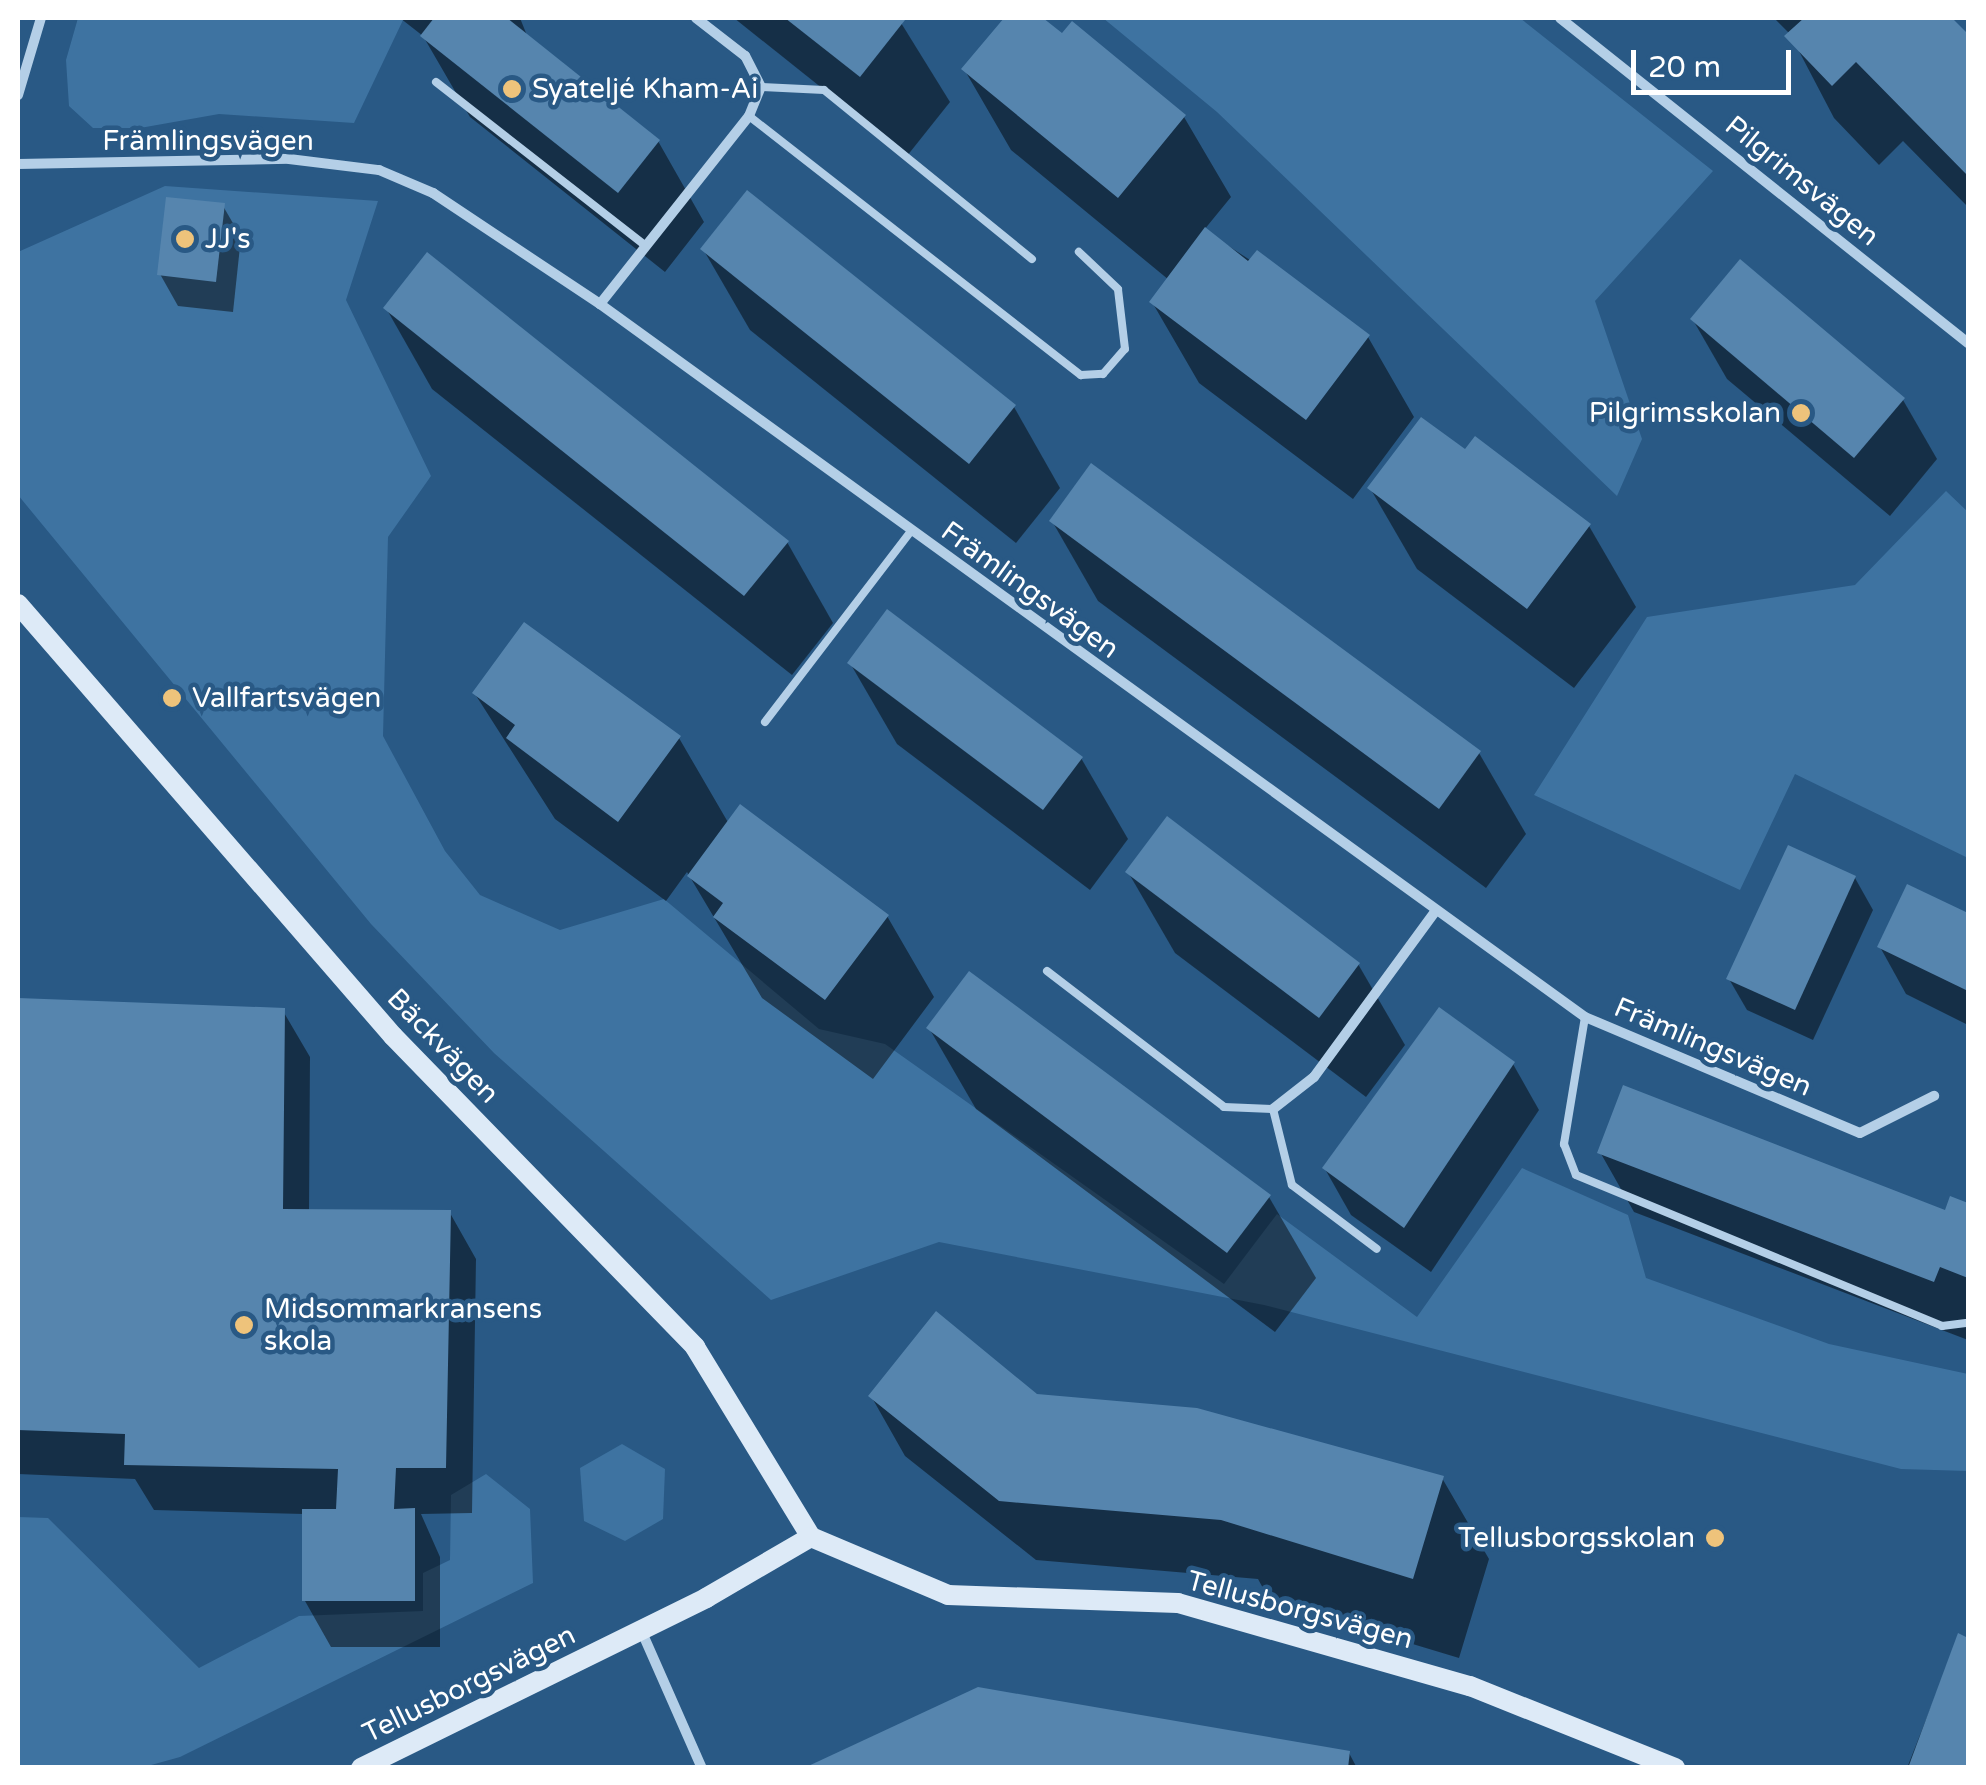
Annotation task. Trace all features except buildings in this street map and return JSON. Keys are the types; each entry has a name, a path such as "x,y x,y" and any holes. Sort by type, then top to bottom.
{"street":[{"path":"18,95 41,18"},
{"path":"600,304 748,116 761,86 745,56 696,18"},
{"name":"Pilgrimsvägen","path":"1560,18 1968,343"},
{"name":"Främlingsvägen","path":"18,164 290,159 379,170 433,193 600,304 1434,913 1586,1017 1860,1134 1934,1096"},
{"name":"Bäckvägen","path":"18,604 393,1036 695,1348 811,1537"},
{"path":"1273,1109 1314,1077 1434,913"},
{"name":"Tellusborgsvägen","path":"361,1768 642,1630 811,1537 948,1595 1178,1603 1470,1686 1675,1768"},
{"path":"642,1630 702,1768"}],"lane":[{"path":"436,82 646,246"},
{"path":"761,86 824,90 1032,259"},
{"path":"748,116 1080,375 1103,374 1125,349 1118,289 1079,252"},
{"path":"766,722 911,531"},
{"path":"1048,970 1224,1107 1273,1109 1292,1186 1378,1249"},
{"path":"1586,1017 1564,1144 1576,1175 1942,1326 1968,1322"}],"shaded area":[{"path":"78,18 404,18 354,123 219,114 140,128 93,128 69,106 66,60"},
{"path":"1103,18 1520,18 1713,171 1595,301 1642,439 1617,496 1217,112"},
{"path":"165,186 378,201 346,300 431,476 388,537 383,736 445,851 480,895 560,930 664,899 819,1029 885,1044 1224,1284 1277,1214 1417,1317 1522,1168 1628,1215 1646,1278 1829,1344 1968,1374 1968,1471 1901,1469 1264,1305 939,1242 771,1300 494,1053 371,924 18,495 18,252"},
{"path":"1946,491 1968,512 1968,858 1795,774 1740,890 1534,795 1647,617 1855,585"},
{"path":"622,1444 665,1469 663,1519 625,1541 584,1521 580,1468"},
{"path":"486,1474 530,1509 533,1583 180,1757 144,1767 18,1767 18,1517 48,1518 199,1668 299,1616 423,1611 423,1573 450,1560 451,1495"}],"place":[{"name":"Syateljé Kham-Ai","path":"512,89"},
{"name":"JJ's","path":"185,239"},
{"name":"Pilgrimsskolan","path":"1801,413"},
{"name":"Vallfartsvägen","path":"172,698"},
{"name":"Midsommarkransens skola","path":"244,1325"},
{"name":"Tellusborgsskolan","path":"1715,1538"}]}
